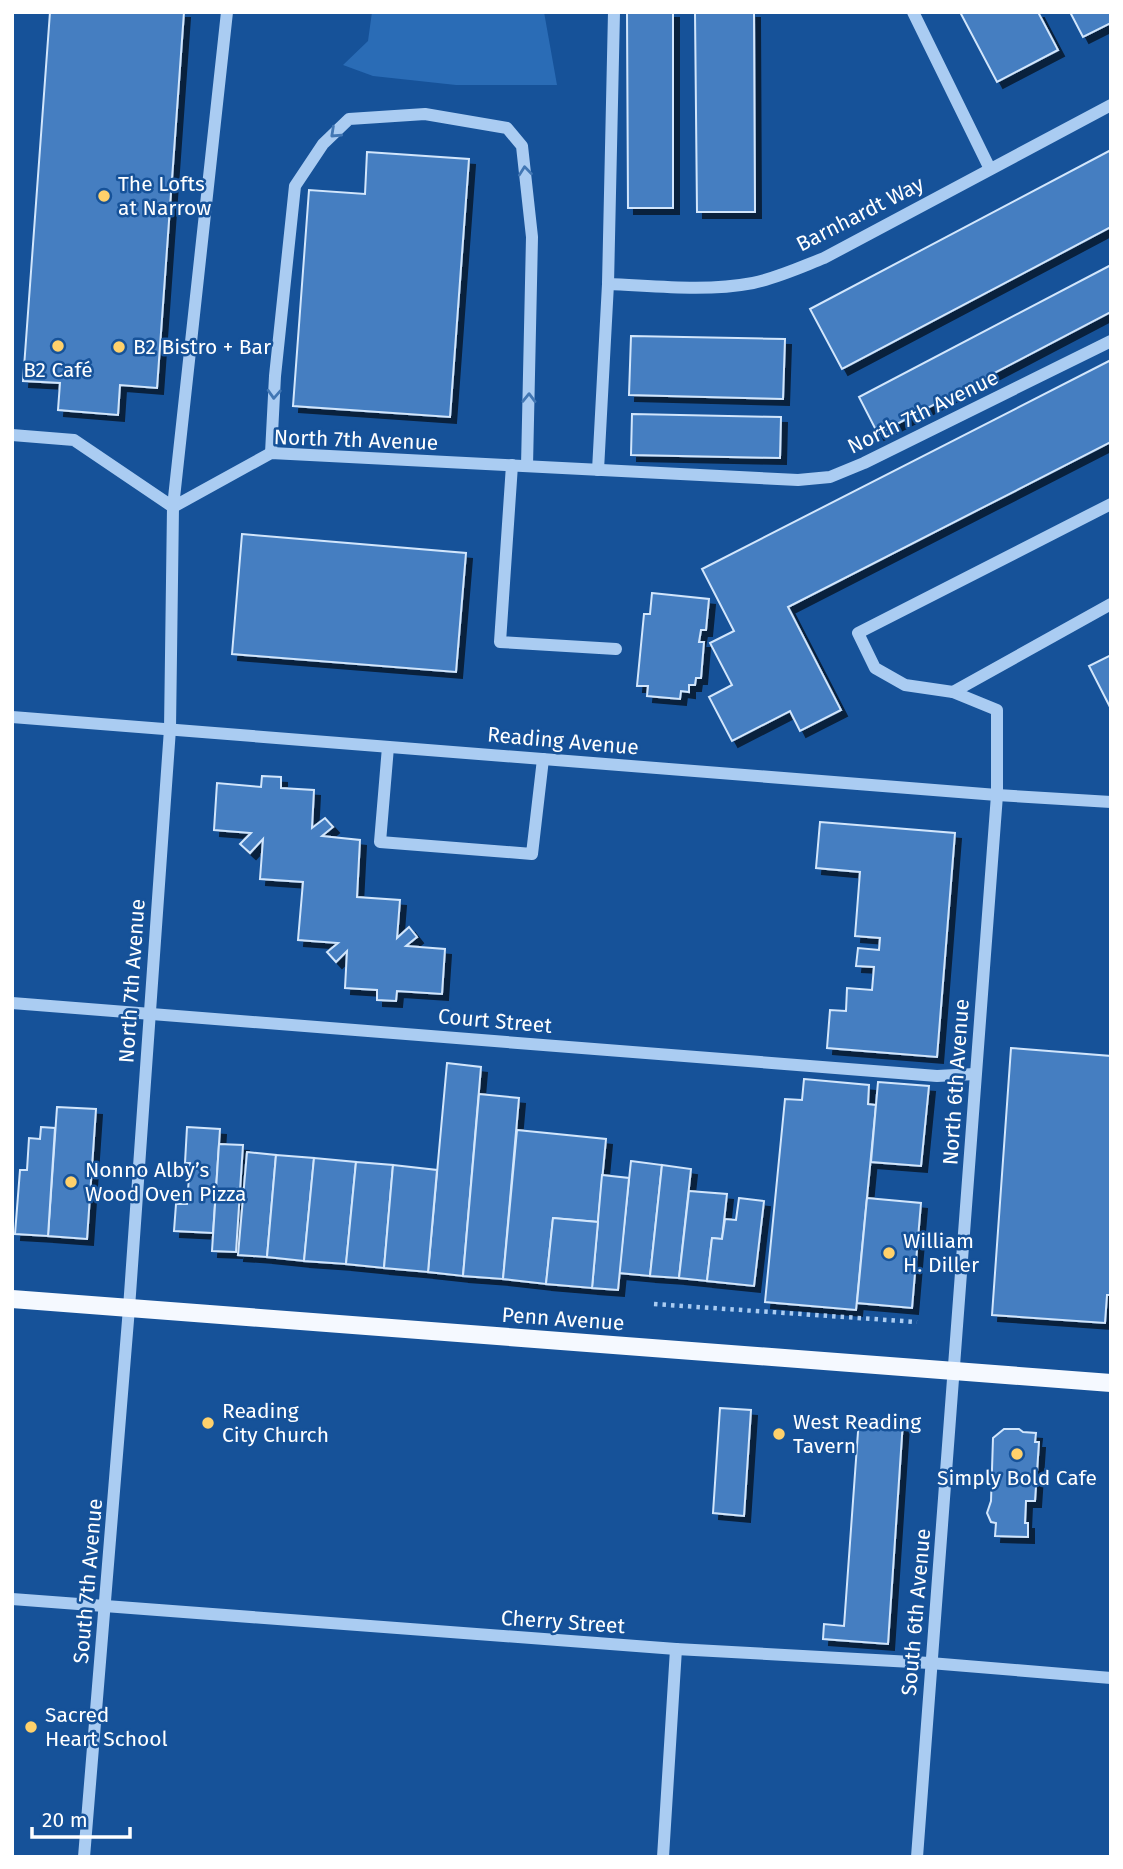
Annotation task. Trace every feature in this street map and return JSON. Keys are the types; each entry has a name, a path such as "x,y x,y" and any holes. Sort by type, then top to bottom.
{"main road":[{"name":"Penn Avenue","path":"12,1299 1111,1383"}],"street":[{"path":"12,435 74,440 173,507 227,12"},
{"path":"598,470 608,284 614,12"},
{"path":"913,12 990,169"},
{"name":"Barnhardt Way","path":"608,284 719,287 754,282 824,258 1111,104"},
{"path":"271,453 276,362 295,186 323,144 349,120 425,114 507,128 522,146 531,237 527,466"},
{"name":"North 7th Avenue","path":"129,1308 170,729 173,507 271,453 798,480 830,477 864,463 1111,341"},
{"path":"512,465 500,642 616,649"},
{"path":"1111,504 858,633 875,668 905,685 953,692 1111,604"},
{"name":"North 6th Avenue","path":"953,692 996,710 996,795 955,1371"},
{"name":"Reading Avenue","path":"12,716 1111,802"},
{"path":"388,747 380,842 532,854 543,759"},
{"name":"Court Street","path":"12,1003 937,1076 975,1074"},
{"name":"South 7th Avenue","path":"84,1857 129,1308"},
{"name":"South 6th Avenue","path":"917,1857 930,1663 955,1371"},
{"name":"Cherry Street","path":"12,1599 676,1649 930,1663 1111,1678"},
{"path":"663,1857 676,1649"}],"path":[{"path":"654,1304 916,1322"}],"shaded area":[{"path":"372,12 544,12 557,85 456,85 373,76 343,65 368,41"}],"building":[{"name":"The Lofts at Narrow","path":"50,12 184,12 157,388 120,385 118,415 58,410 60,383 23,381"},
{"path":"627,12 673,12 673,208 628,208"},
{"path":"695,12 754,12 755,212 697,212"},
{"path":"960,12 1038,12 1058,50 997,82"},
{"path":"1070,12 1111,12 1111,23 1083,37"},
{"path":"1111,150 1111,227 842,369 810,309"},
{"path":"367,152 469,159 450,417 293,406 309,190 365,194"},
{"path":"1111,265 1111,312 878,434 859,397"},
{"path":"631,336 785,339 783,399 629,395"},
{"path":"1111,360 1111,442 788,607 841,710 800,731 790,711 732,741 709,697 732,685 710,643 734,631 702,569"},
{"path":"632,414 781,417 780,458 631,455"},
{"path":"242,534 466,553 456,672 232,654"},
{"path":"652,593 709,599 706,630 701,630 699,642 704,642 701,678 696,678 695,685 689,685 689,692 681,691 680,699 647,696 648,686 637,686 644,614 650,614"},
{"path":"1111,655 1111,709 1089,666"},
{"path":"262,776 281,777 281,788 314,790 312,828 325,818 333,827 322,836 360,840 357,897 400,900 397,938 409,927 417,937 406,946 445,949 442,994 397,991 396,1001 377,1000 377,990 345,988 347,951 336,962 327,952 338,943 298,940 303,882 260,879 263,839 250,853 240,844 251,833 214,830 217,783 261,787"},
{"path":"820,822 955,833 937,1057 827,1048 830,1010 846,1011 847,988 872,990 874,967 856,966 858,948 879,950 880,938 855,936 860,872 816,868"},
{"path":"1011,1048 1111,1056 1111,1295 1107,1295 1105,1323 992,1315"},
{"path":"447,1063 481,1067 463,1276 428,1272"},
{"path":"804,1079 869,1085 868,1104 876,1105 856,1310 765,1302 785,1099 802,1100"},
{"path":"878,1082 929,1086 921,1166 871,1162"},
{"path":"479,1094 519,1098 503,1279 463,1276"},
{"name":"Nonno Alby’s Wood Oven Pizza","path":"57,1107 96,1109 87,1239 48,1236"},
{"path":"41,1127 55,1128 48,1236 15,1234 20,1170 27,1170 29,1138 40,1139"},
{"path":"187,1127 220,1129 213,1233 174,1231 176,1204 187,1204 190,1163 185,1163"},
{"path":"517,1130 606,1139 598,1222 553,1218 546,1284 503,1279"},
{"path":"219,1144 243,1145 236,1252 212,1251"},
{"path":"247,1152 276,1155 267,1257 238,1255"},
{"path":"276,1155 314,1158 304,1261 267,1257"},
{"path":"314,1158 356,1162 346,1264 304,1261"},
{"path":"631,1161 662,1165 650,1276 619,1273"},
{"path":"356,1162 393,1165 384,1268 346,1264"},
{"path":"393,1165 437,1170 428,1272 384,1268"},
{"path":"662,1165 691,1169 679,1278 650,1276"},
{"path":"602,1175 629,1178 618,1290 592,1288"},
{"path":"689,1191 727,1194 722,1239 712,1238 707,1281 679,1278"},
{"path":"739,1198 764,1201 754,1286 707,1281 712,1238 722,1239 725,1219 736,1220"},
{"name":"William H. Diller","path":"867,1198 921,1203 912,1308 857,1303"},
{"path":"553,1218 598,1222 592,1288 546,1284"},
{"path":"720,1408 751,1410 744,1516 713,1513"},
{"path":"859,1418 903,1421 888,1644 823,1639 824,1624 844,1626"},
{"path":"1004,1429 1036,1433 1035,1442 1039,1442 1035,1501 1026,1501 1025,1523 1028,1523 1028,1537 995,1536 996,1523 991,1522 987,1513 991,1501 993,1438"}],"place":[{"name":"The Lofts at Narrow","path":"104,196"},
{"name":"B2 Café","path":"58,346"},
{"name":"B2 Bistro + Bar","path":"119,347"},
{"name":"Nonno Alby’s Wood Oven Pizza","path":"71,1182"},
{"name":"William H. Diller","path":"889,1253"},
{"name":"Reading City Church","path":"208,1423"},
{"name":"West Reading Tavern","path":"779,1434"},
{"name":"Simply Bold Cafe","path":"1017,1454"},
{"name":"Sacred Heart School","path":"31,1727"}]}
